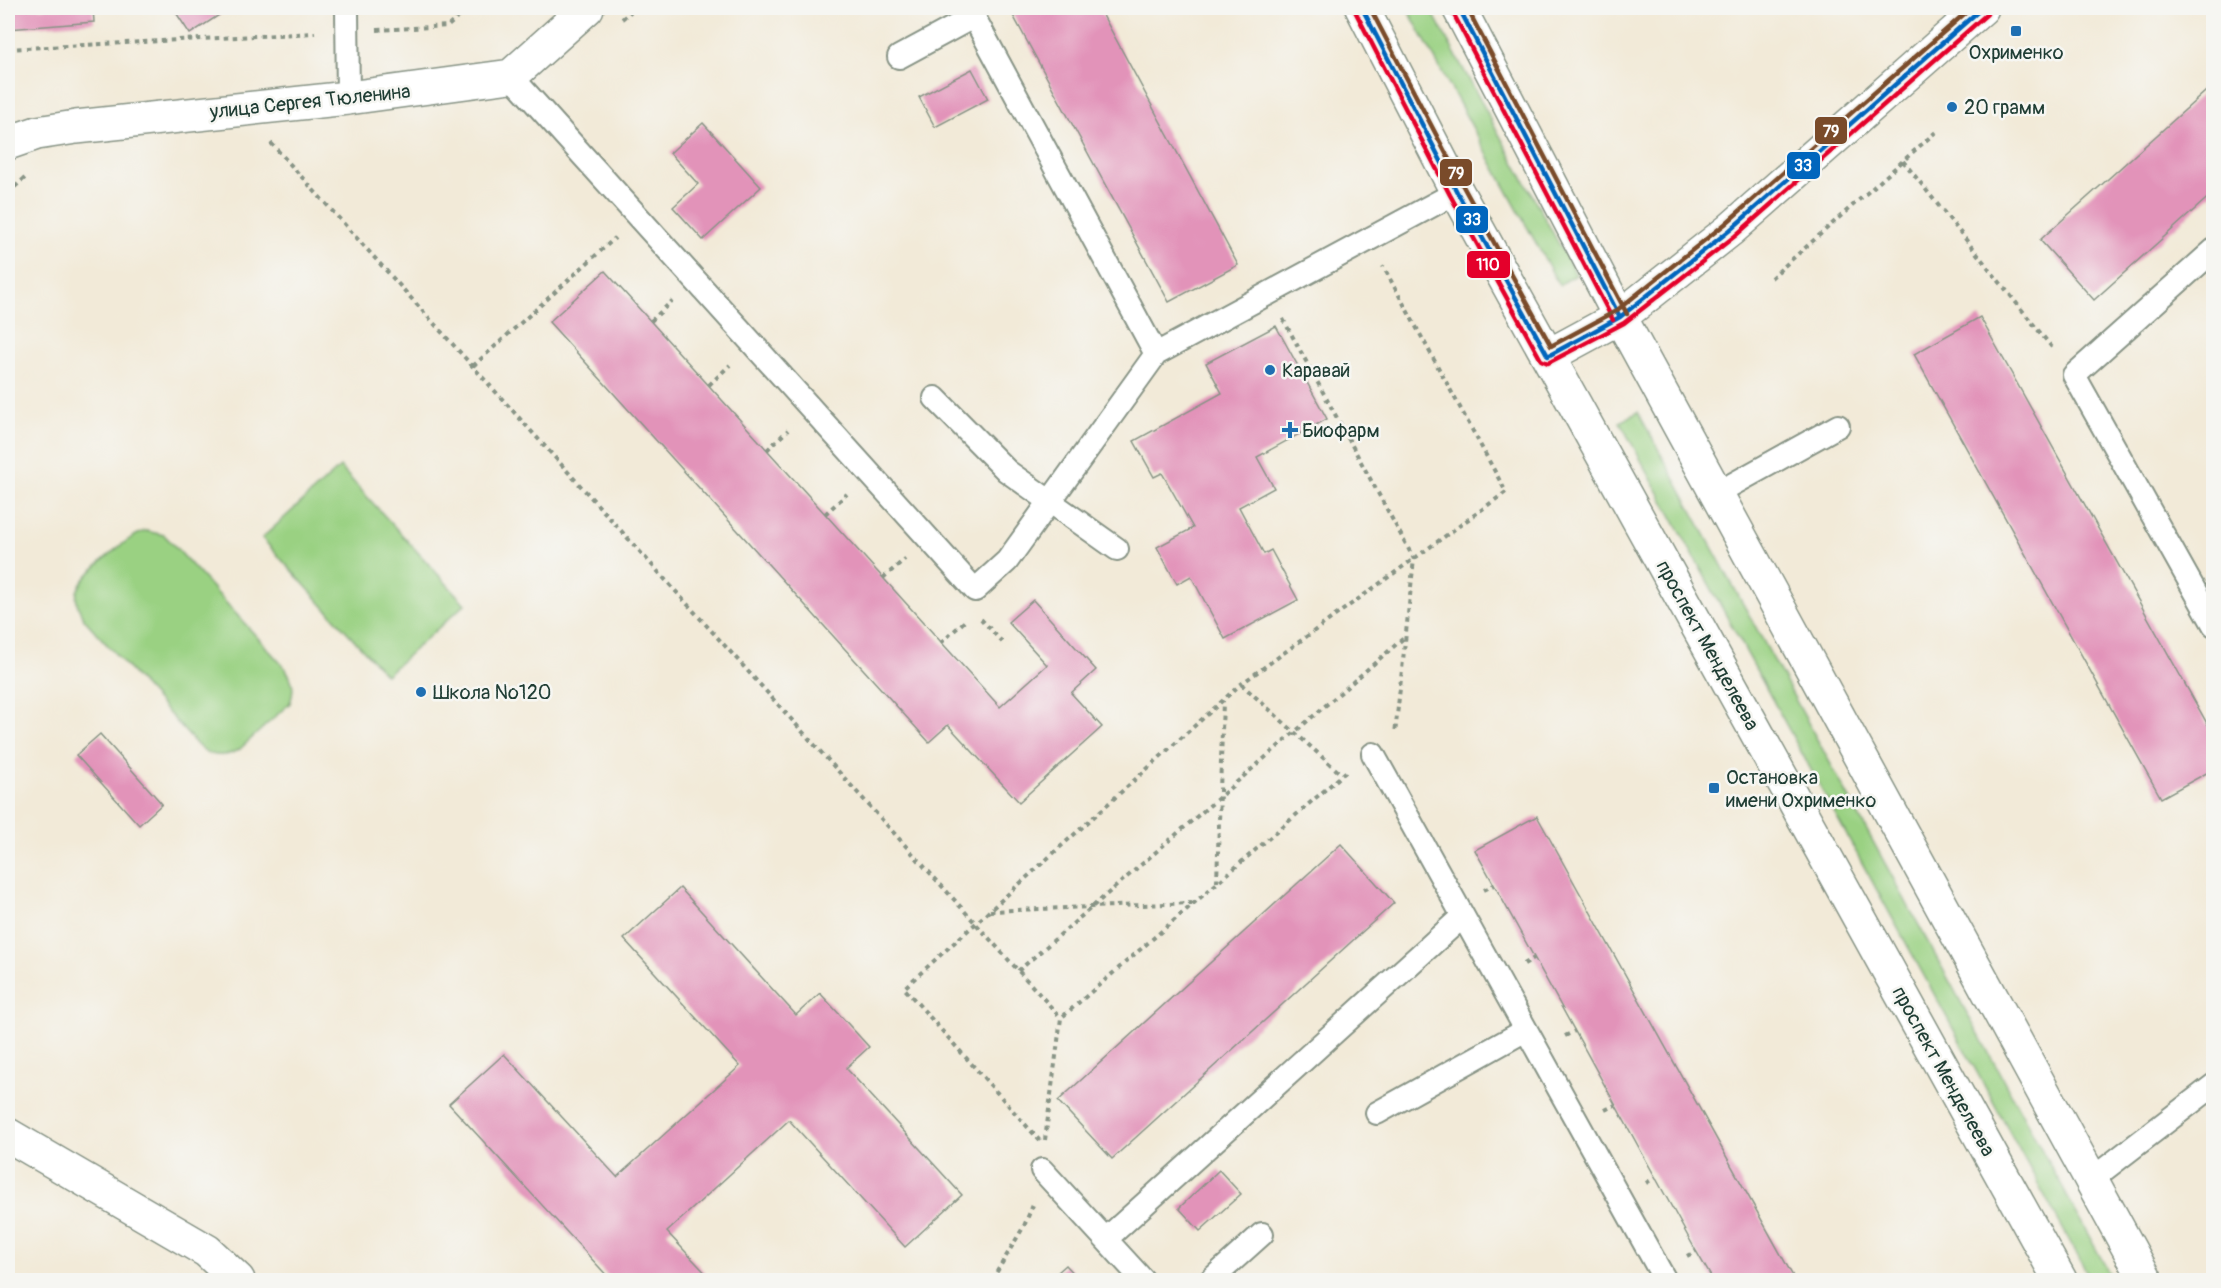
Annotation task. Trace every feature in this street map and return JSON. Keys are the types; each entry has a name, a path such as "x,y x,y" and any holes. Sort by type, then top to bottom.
{"main road":[{"path":"511,76 587,8"},
{"name":"проспект Менделеева","path":"1362,8 1457,192 2060,1281"},
{"path":"1459,8 1620,316 2146,1281"},
{"path":"1548,356 1620,316 1764,202 1982,8"},
{"name":"улица Сергея Тюленина","path":"8,143 37,133 76,127 348,98 511,76"},
{"path":"8,1135 207,1251 238,1281"}],"lane":[{"path":"347,8 348,98"},
{"path":"899,57 971,12 1156,354"},
{"path":"511,76 975,590 1007,561 1156,354 1457,192"},
{"path":"2214,250 2074,375 2214,625"},
{"path":"935,398 1007,471 1117,549"},
{"path":"1717,493 1838,426"},
{"path":"1372,753 1665,1281"},
{"path":"1106,1239 1462,916"},
{"path":"1377,1113 1526,1030"},
{"path":"2092,1179 2214,1085"},
{"path":"1042,1170 1143,1281"},
{"path":"1211,1281 1262,1234"}],"path":[{"path":"8,49 448,26 469,8"},
{"path":"1772,278 1939,129"},
{"path":"265,136 1061,1018"},
{"path":"1903,161 2074,375"},
{"path":"473,366 618,235"},
{"path":"1241,684 1341,775 1061,1018 1045,1146 904,988 1241,684 1506,492 1369,239"},
{"path":"1269,293 1414,559 1395,739"},
{"path":"651,321 676,298"},
{"path":"709,385 734,362"},
{"path":"767,450 792,427"},
{"path":"825,514 850,491"},
{"path":"883,579 909,556"},
{"path":"941,643 975,613"},
{"path":"1018,971 1406,636"},
{"path":"1218,882 1223,701"},
{"path":"990,911 1193,903"},
{"path":"992,1281 1023,1226 1039,1189 1042,1170"}],"green space":[{"path":"1407,8 1430,8 1576,275 1559,285"},
{"path":"1638,412 2113,1280 2091,1280 1620,422"},
{"path":"340,467 465,604 386,675 262,538"},
{"path":"146,531 164,535 170,541 286,669 290,678 293,690 290,703 240,749 229,754 214,755 199,747 84,619 79,609 77,592 88,576 118,548"}],"building":[{"path":"8,8 93,8 94,22 8,29"},
{"path":"173,8 230,8 190,34"},
{"path":"1009,8 1099,8 1238,265 1169,302"},
{"path":"972,69 988,99 935,127 919,97"},
{"path":"2214,84 2214,192 2094,300 2040,240"},
{"path":"703,123 761,187 703,240 673,207 698,184 670,153"},
{"path":"605,271 1000,707 1047,665 1008,622 1033,600 1096,670 1071,693 1102,727 1019,802 948,725 929,742 549,322"},
{"path":"1980,317 2214,736 2214,769 2161,798 1914,354"},
{"path":"1276,326 1327,419 1257,457 1274,488 1239,507 1264,554 1271,550 1298,600 1225,639 1191,576 1177,584 1157,547 1193,528 1162,473 1154,477 1134,441 1222,393 1206,363"},
{"path":"100,734 162,804 139,825 76,755"},
{"path":"1537,816 1795,1280 1713,1280 1696,1251 1475,850"},
{"path":"1341,844 1394,903 1112,1159 1058,1101"},
{"path":"680,888 796,1015 820,993 869,1047 846,1068 962,1195 905,1247 789,1120 667,1232 712,1280 611,1280 449,1104 504,1054 617,1177 740,1066 624,939"},
{"path":"1219,1170 1241,1194 1200,1231 1179,1208"},
{"path":"1066,1265 1080,1280 1049,1280"}],"transit line":[{"name":"33","path":"1362,8 1457,192 1548,356 1620,317 1730,230 1982,8"},
{"name":"79","path":"1370,8 1464,188 1551,346 1616,311 1725,224 1971,8"},
{"name":"33","path":"1459,8 1620,317"},
{"name":"79","path":"1467,8 1627,314"},
{"name":"110","path":"1355,11 1450,195 1541,360 1548,363 1624,323 1735,236 1987,14"},
{"name":"110","path":"1452,11 1613,320"}],"place":[{"name":"Охрименко","path":"2016,31"},
{"name":"20 грамм","path":"1952,107"},
{"name":"Каравай","path":"1270,370"},
{"name":"Биофарм","path":"1290,430"},
{"name":"Школа №120","path":"421,692"},
{"name":"Остановка имени Охрименко","path":"1714,788"}]}
